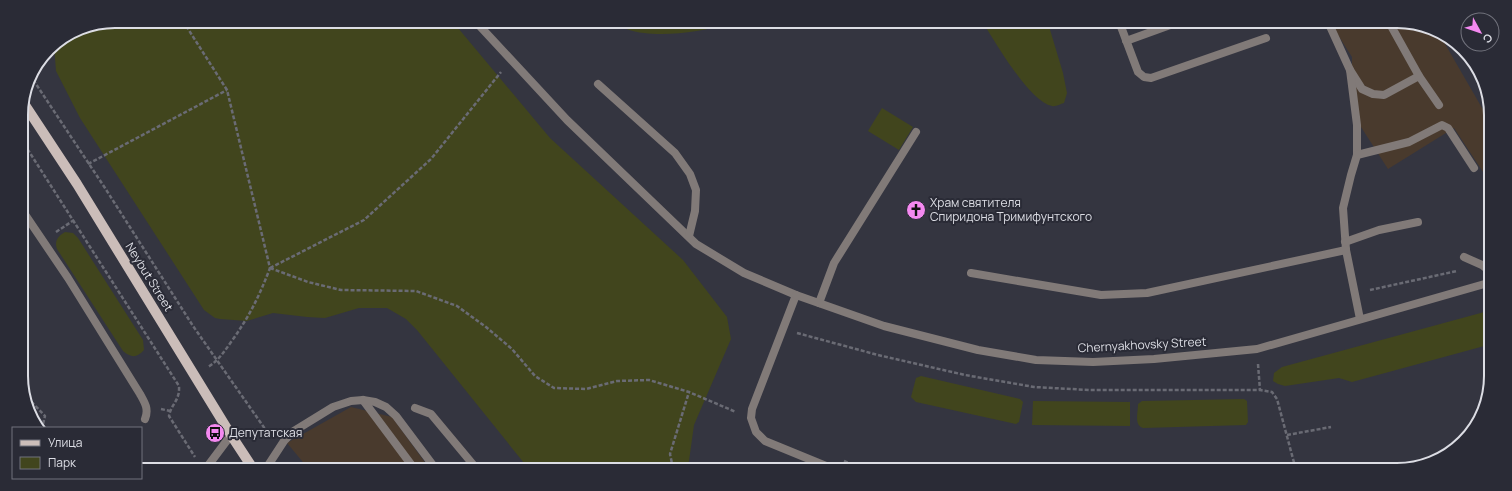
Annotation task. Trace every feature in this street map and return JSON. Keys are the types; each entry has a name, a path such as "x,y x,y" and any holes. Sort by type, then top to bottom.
{"main road":[{"name":"Neybut Street","path":"28,110 76,184 249,463"}],"street":[{"name":"Chernyakhovsky Street","path":"482,28 568,120 696,244 744,273 796,295 884,326 978,350 1036,360 1093,362 1154,359 1257,349 1484,284"},
{"path":"1121,28 1138,72 1151,78 1266,38"},
{"path":"1126,41 1162,28"},
{"path":"1330,28 1350,70 1362,88 1373,94 1384,95 1419,76"},
{"path":"1392,28 1419,76 1439,105"},
{"path":"1350,70 1357,125 1357,155 1343,208 1345,246 1360,320"},
{"path":"598,84 675,153 690,174 696,190 695,211 688,236"},
{"path":"1357,155 1409,142 1442,125 1448,128 1474,168"},
{"path":"819,303 834,263 916,132"},
{"path":"28,219 68,278 146,403 147,413 145,419"},
{"path":"971,273 1101,295 1147,293 1345,246 1379,230 1418,222"},
{"path":"1464,257 1484,267"},
{"path":"796,295 752,409 751,418 756,432 766,441 819,463"},
{"path":"363,400 409,463"},
{"path":"270,463 284,441 294,431 333,407 351,401 363,400 375,402 386,407 396,416 431,463"},
{"path":"415,408 431,414 472,463"},
{"path":"210,463 231,435"}],"path":[{"path":"187,28 227,90 270,268 260,294 248,318 217,362"},
{"path":"270,268 364,220 431,159 511,59"},
{"path":"35,82 217,362 279,448"},
{"path":"88,164 227,90"},
{"path":"28,150 179,386 179,395 170,411 170,416 198,460"},
{"path":"43,242 74,220"},
{"path":"1355,294 1484,267"},
{"path":"270,268 308,282 340,290 416,291 457,306 486,327 512,349 536,376 554,388 586,389 617,381 649,380 688,392 751,418"},
{"path":"783,329 878,355 965,375 1034,387 1089,390 1260,390 1272,392 1278,399 1294,463"},
{"path":"1257,349 1260,390"},
{"path":"672,463 670,454 688,392"},
{"path":"33,403 45,416 43,424"},
{"path":"1287,435 1331,427"}],"shaded area":[{"path":"1334,28 1408,29 1420,31 1444,43 1484,111 1484,173 1454,128 1388,169 1352,113 1352,57"},
{"path":"351,407 392,417 425,463 304,463 287,443"}],"green space":[{"path":"109,28 458,28 550,138 683,260 727,317 731,339 694,425 689,463 524,463 417,330 406,319 387,308 359,308 325,318 273,313 247,321 215,318 204,310 80,118 56,71 55,53 58,50 77,37"},
{"path":"623,28 712,28 698,31 664,34 654,34"},
{"path":"986,28 1050,28 1063,73 1067,93 1064,103 1052,106 1043,102 1023,83 1004,57"},
{"path":"882,108 913,127 899,150 868,131"},
{"path":"65,232 73,233 78,238 143,340 144,350 139,355 131,356 123,351 57,249 57,239"},
{"path":"1484,312 1484,346 1352,382 1339,378 1285,386 1273,381 1274,373 1282,367"},
{"path":"921,376 1020,399 1023,402 1019,422 1016,424 916,402 911,397 916,378"},
{"path":"1244,399 1247,401 1248,422 1246,425 1143,428 1137,421 1138,404 1142,401"},
{"path":"1033,401 1130,402 1130,426 1032,425"}],"place":[{"name":"Храм святителя Спиридона Тримифунтского","path":"916,210"},
{"name":"Депутатская","path":"215,433"}]}
